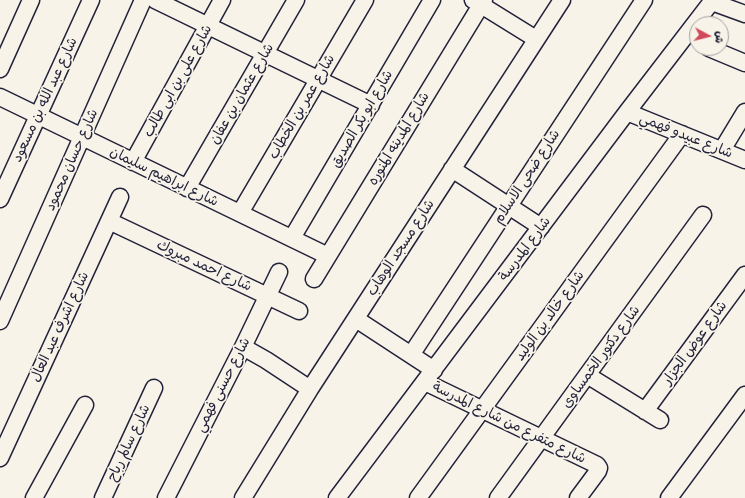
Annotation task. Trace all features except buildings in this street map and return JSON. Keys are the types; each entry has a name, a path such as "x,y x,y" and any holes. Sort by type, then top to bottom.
{"street":[{"path":"0,70 31,0"},
{"name":"شارع عبد الله بن مسعود","path":"0,199 91,0"},
{"name":"شارع حسان محمود","path":"0,321 142,0"},
{"path":"155,0 370,105"},
{"name":"شارع على بن ابى طالب","path":"133,162 222,0"},
{"name":"شارع عثمان بن عفان","path":"187,188 296,0"},
{"name":"شارع عمر بن الخطاب","path":"240,213 364,0"},
{"name":"شارع ابو بكر الصديق","path":"292,238 432,0"},
{"name":"شارع مسجد الوهاب","path":"243,498 310,389 562,0"},
{"name":"شارع ضحى الاسلام","path":"411,355 644,0"},
{"path":"712,1 745,14"},
{"name":"شارع المدرسة","path":"704,16 712,1"},
{"path":"479,2 536,38"},
{"name":"شارع المدينه المنوره","path":"314,279 479,2"},
{"name":"شارع المدرسة","path":"337,498 627,112 689,41"},
{"path":"729,56 745,62"},
{"name":"شارع ابراهيم سليمان","path":"0,97 328,256"},
{"name":"شارع عبيدو فهمي","path":"627,112 745,160"},
{"path":"722,150 745,112"},
{"name":"شارع خالد بن الوليد","path":"418,498 682,134"},
{"path":"452,169 541,227"},
{"name":"شارع اشرف عبد العال","path":"0,458 120,197"},
{"name":"شارع دكتور الخمساوى","path":"498,498 703,215"},
{"name":"شارع احمد مبروك","path":"108,221 299,310"},
{"name":"شارع حسنى فهمي","path":"166,498 243,347 279,272"},
{"name":"شارع عوض الجزار","path":"645,411 745,275"},
{"name":"شارع متفرع من شارع المدرسة","path":"356,319 411,355 429,376 481,410 597,465 599,468 598,471 578,498"},
{"path":"243,347 266,360 310,389"},
{"path":"587,375 660,420"},
{"name":"شارع سالم رباح","path":"104,498 154,388"},
{"path":"669,498 745,395"},
{"path":"34,498 85,405"}]}
